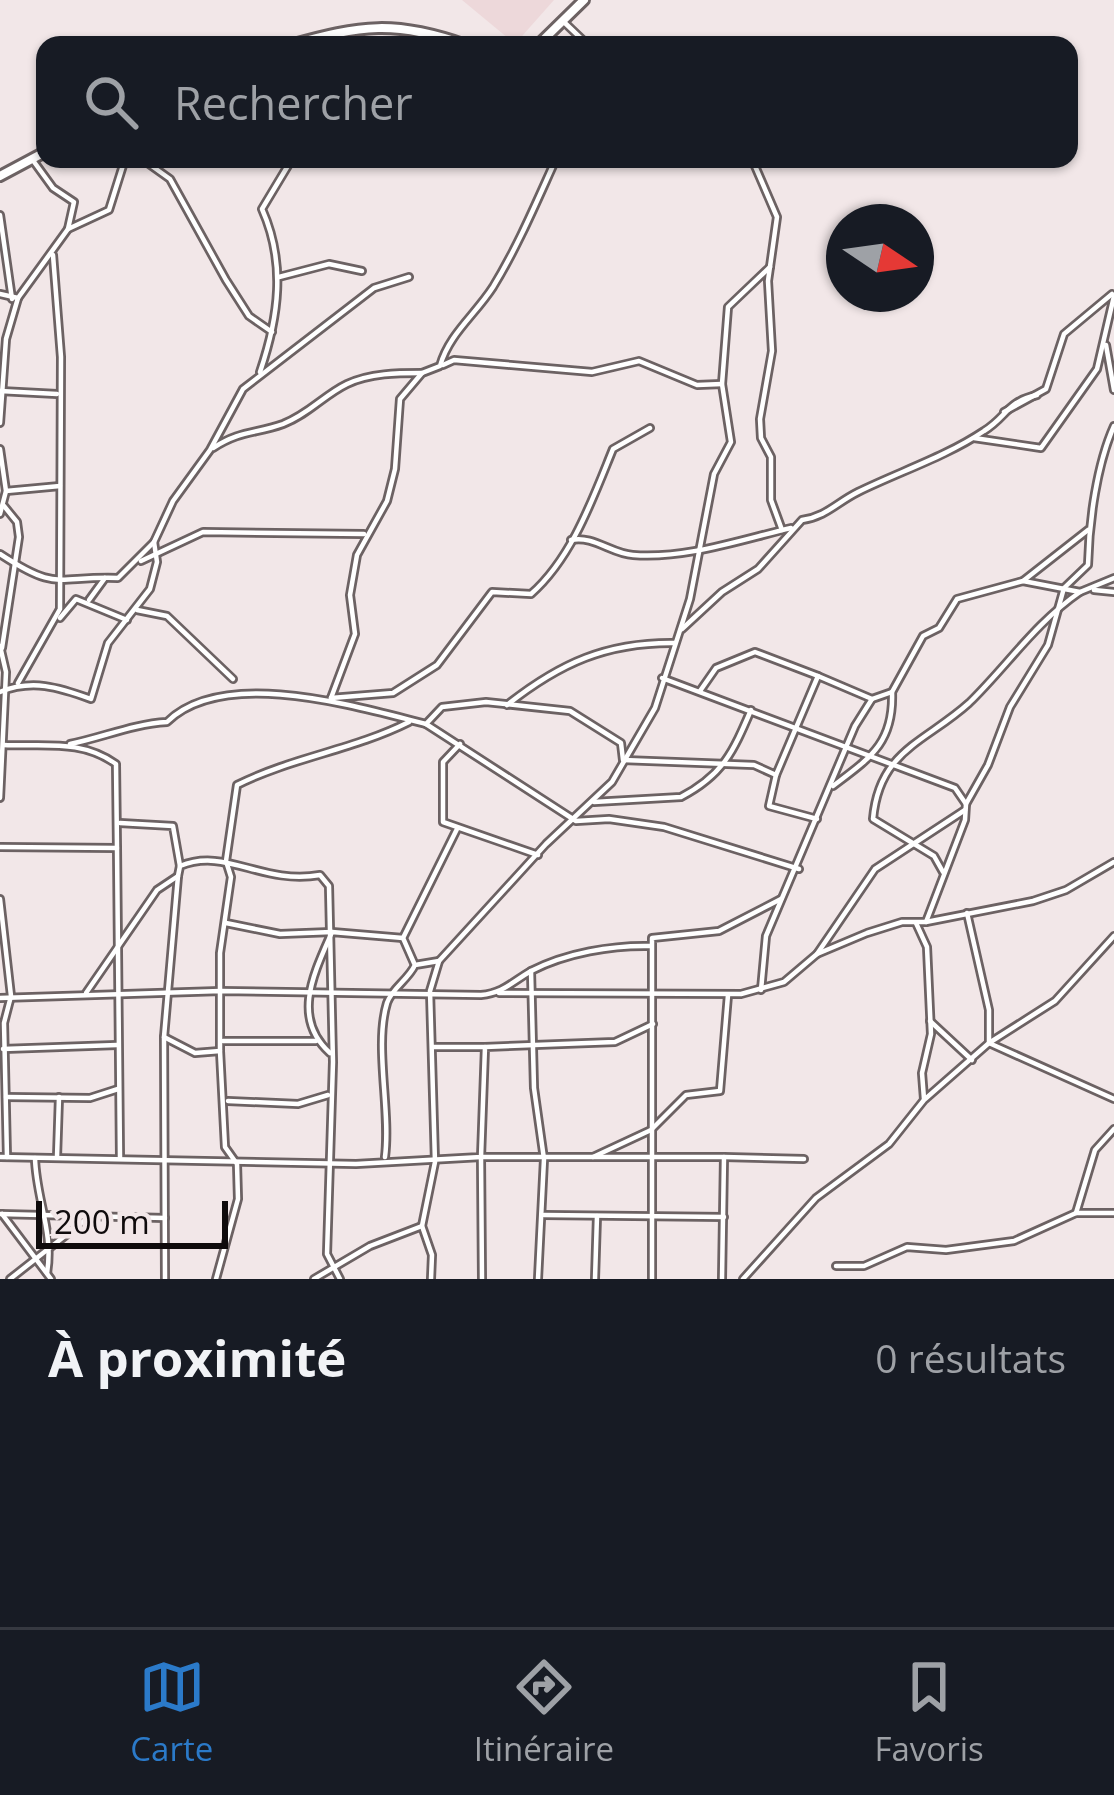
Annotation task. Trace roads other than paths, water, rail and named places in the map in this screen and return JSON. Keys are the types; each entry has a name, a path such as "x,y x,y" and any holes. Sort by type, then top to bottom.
{"main road":[{"path":"549,36 584,0"},
{"path":"327,36 374,24 416,28 440,36"},
{"path":"0,176 36,157"}],"street":[{"path":"565,23 576,36"},
{"path":"32,159 36,165"},
{"path":"15,299 53,255 68,229 74,202 52,188 38,168"},
{"path":"68,229 109,210 122,168"},
{"path":"155,168 170,179 249,316 272,333"},
{"path":"260,372 272,333 279,277 277,239 262,209 287,168"},
{"path":"440,366 445,348 489,293 523,238 552,168"},
{"path":"756,168 777,217 770,267 772,351 760,394 760,438 771,457 771,500 782,530"},
{"path":"0,215 15,299 6,339 0,423"},
{"path":"53,255 61,356 57,394 63,570 57,583 56,622"},
{"path":"279,277 329,264 362,271"},
{"path":"431,1279 432,1255 422,1226 435,1162 430,991 440,961 594,802 655,708 682,629 714,474 731,442 722,384 728,307 770,267"},
{"path":"141,561 244,388 374,288 409,277"},
{"path":"0,294 15,299"},
{"path":"970,438 1041,448 1097,369 1114,295"},
{"path":"571,541 580,538 628,555 699,551 826,517 842,500 928,458 947,455 1004,412 1046,388 1064,334 1114,295"},
{"path":"1106,345 1114,389"},
{"path":"210,450 243,430 279,425 311,411 347,384 422,373 454,360 592,371 639,361 697,385 722,384"},
{"path":"331,698 355,634 350,595 364,535 391,490 400,399 422,373"},
{"path":"3,391 57,394"},
{"path":"926,922 961,837 966,807 1010,707 1048,645 1064,588 1088,565 1088,530 1099,490 1097,463 1114,426"},
{"path":"4,745 70,744 117,735 138,723 166,722 181,708 236,694 331,698 393,693 437,665 492,592 531,594 592,505 613,449 650,428"},
{"path":"0,449 6,490 0,514"},
{"path":"6,490 60,486"},
{"path":"0,798 4,745 1,647 19,537 4,506"},
{"path":"682,629 722,592 758,569 790,528"},
{"path":"829,789 878,755 889,724 892,692 923,636 939,628 957,599 1023,581 1088,530"},
{"path":"0,554 29,576 57,583 77,576 118,578 141,561 202,532 364,535"},
{"path":"18,683 53,686 91,699 108,643 150,589 154,542"},
{"path":"89,600 105,578"},
{"path":"1094,590 1114,578"},
{"path":"1023,581 1080,592 1114,592"},
{"path":"943,872 934,856 873,819 892,764 970,701 1055,611 1080,592"},
{"path":"1,692 18,683 76,599 89,600 100,613 127,620"},
{"path":"137,610 167,616 232,680"},
{"path":"507,705 566,662 624,644 675,644"},
{"path":"700,691 716,668 755,652 872,699 892,692"},
{"path":"818,676 776,775 769,806 818,819"},
{"path":"662,678 878,755 955,788 966,807"},
{"path":"331,698 426,724 576,820 609,818 664,827 799,868"},
{"path":"761,990 766,936 872,699"},
{"path":"426,724 442,707 507,705 570,711 621,743 623,760"},
{"path":"594,802 681,797 729,763 752,708"},
{"path":"215,1279 238,1199 233,1159 225,1147 220,1051 231,877 226,861 237,785 302,758 339,753 412,721"},
{"path":"70,744 116,764 122,941 117,1045 120,1157"},
{"path":"460,745 443,762 440,815 457,829 538,855"},
{"path":"623,760 729,763 776,775"},
{"path":"0,998 430,991 652,998 761,990 784,982 818,954 875,869 966,807"},
{"path":"120,823 173,826 180,866 164,1037 165,1279"},
{"path":"403,938 457,829"},
{"path":"0,847 117,848"},
{"path":"180,866 200,858 226,861 277,879 326,877 332,932 327,1254 340,1279"},
{"path":"818,954 902,922 926,922 1066,890 1114,862"},
{"path":"85,994 157,890 178,876"},
{"path":"0,898 11,996 4,1049 3,1157 435,1162 481,1157 804,1159"},
{"path":"652,1279 652,938 719,931 781,899"},
{"path":"967,913 988,1010 989,1043"},
{"path":"226,923 280,934 332,932 403,938"},
{"path":"916,923 927,946 930,1021 924,1100"},
{"path":"331,1054 316,1041 308,1024 308,996 332,932"},
{"path":"743,1279 816,1198 889,1144 924,1100 989,1043 1055,1000 1114,936"},
{"path":"403,938 415,965"},
{"path":"499,994 531,971 600,948 651,946"},
{"path":"384,1159 389,1127 383,1019 389,995 415,965 440,961"},
{"path":"531,971 532,1047 544,1159 538,1279"},
{"path":"588,1159 651,1130 686,1095 720,1091 728,995"},
{"path":"930,1021 972,1060"},
{"path":"434,1048 615,1042 653,1024"},
{"path":"164,1037 195,1053 220,1051"},
{"path":"223,1041 316,1041"},
{"path":"989,1043 1114,1102"},
{"path":"4,1049 117,1045"},
{"path":"482,1279 485,1047"},
{"path":"4,1097 103,1096 118,1089"},
{"path":"226,1101 298,1104 328,1094"},
{"path":"57,1157 58,1097"},
{"path":"1076,1214 1096,1150 1107,1131 1114,1130"},
{"path":"722,1279 724,1157"},
{"path":"35,1158 38,1206 50,1244 49,1276"},
{"path":"836,1266 864,1266 907,1247 946,1250 1024,1239 1076,1214 1114,1213"},
{"path":"1,1214 165,1218"},
{"path":"1,1214 49,1276"},
{"path":"542,1215 724,1217"},
{"path":"596,1279 597,1216"},
{"path":"10,1279 89,1217"},
{"path":"314,1279 422,1226"}]}
